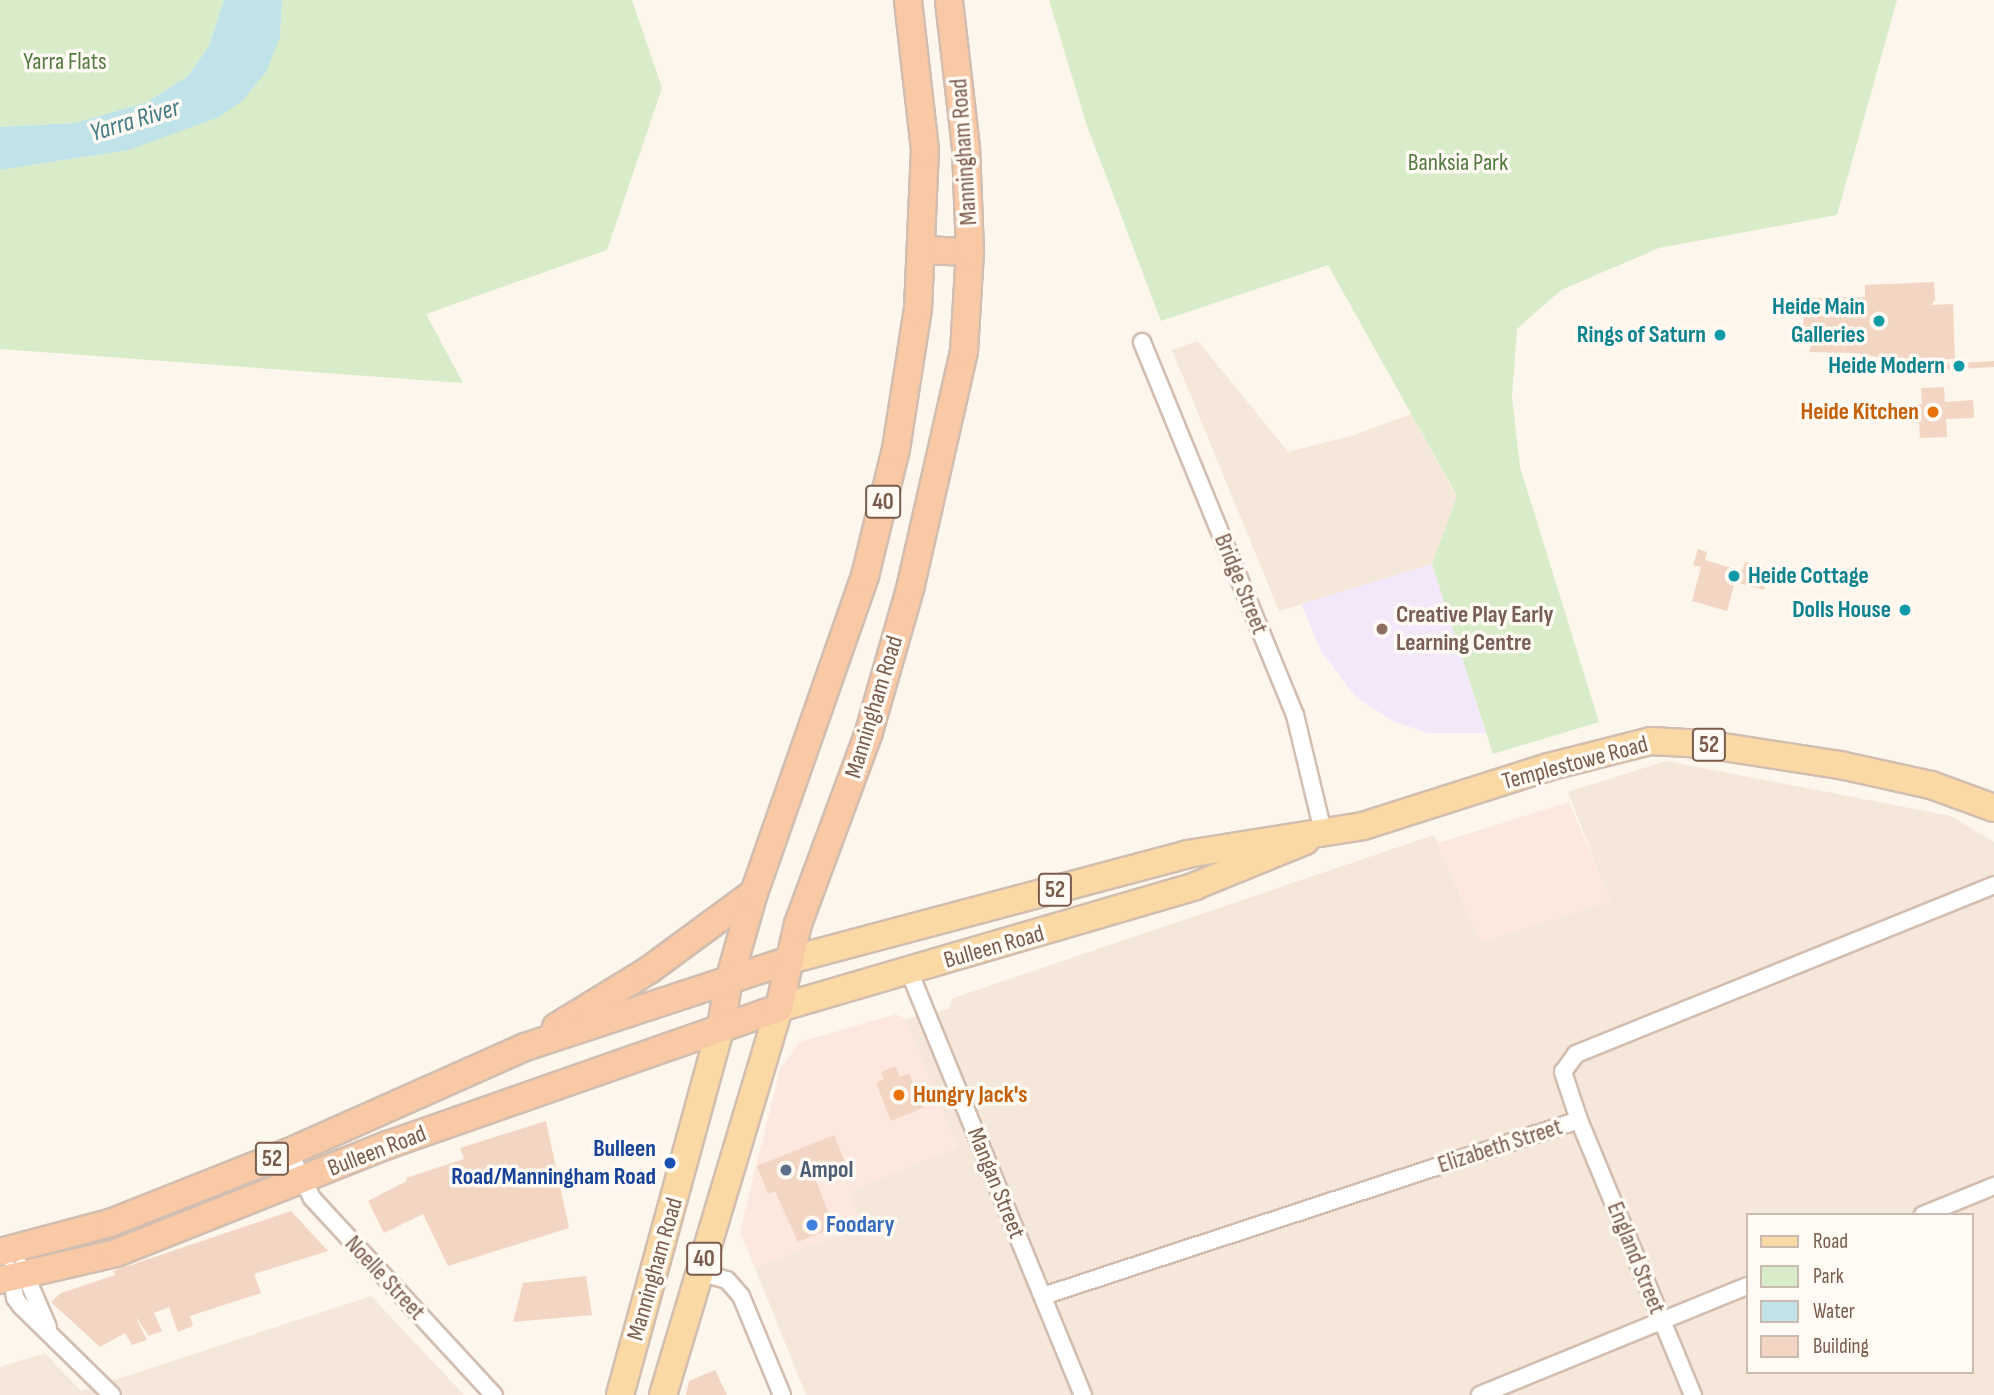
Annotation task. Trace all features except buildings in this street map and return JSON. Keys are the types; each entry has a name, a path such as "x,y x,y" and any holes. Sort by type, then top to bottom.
{"highway":[{"name":"Manningham Road","path":"721,1027 728,984 754,892 865,576 896,449 914,344 925,150 908,0"},
{"name":"Manningham Road","path":"779,1009 798,924 870,732 910,589 964,352 970,252 966,148 949,0"},
{"path":"921,250 970,252"},
{"name":"Bulleen Road","path":"525,1047 649,970 754,892"},
{"name":"Bulleen Road","path":"6,1251 110,1223 289,1152 525,1047 728,984 790,960"},
{"name":"Bulleen Road","path":"13,1278 116,1253 302,1180 721,1027 779,1009"}],"main road":[{"name":"Templestowe Road","path":"1323,832 1363,826 1548,766 1651,741 1704,744 1840,765 1931,785 1994,808"},
{"name":"Bulleen Road","path":"790,960 1187,854 1323,832"},
{"name":"Bulleen Road","path":"779,1009 1195,886 1268,859 1323,832"},
{"name":"Manningham Road","path":"663,1395 779,1009"},
{"name":"Manningham Road","path":"620,1395 721,1027"}],"street":[{"name":"Bridge Street","path":"1142,342 1295,715 1323,832"},
{"name":"Elizabeth Street","path":"1042,1296 1579,1120 1563,1072 1576,1054 1994,885"},
{"name":"Mangan Street","path":"909,971 1083,1395"},
{"name":"England Street","path":"1579,1120 1693,1395"},
{"name":"Noelle Street","path":"289,1152 302,1180 335,1225 494,1395"},
{"path":"1928,1213 1994,1186"},
{"path":"6,1251 13,1278 49,1329 112,1395"},
{"path":"700,1272 721,1276 741,1296 782,1395"},
{"path":"1480,1395 1745,1287"}],"shaded area":[{"path":"1198,341 1288,452 1351,436 1411,414 1457,497 1432,564 1279,611 1172,350"},
{"name":"Creative Play Early Learning Centre","path":"1432,564 1486,733 1427,733 1393,721 1357,698 1322,653 1301,604"},
{"path":"1666,761 1951,816 1994,842 1994,1395 806,1395 755,1268 862,1225 848,1192 957,1147 905,1019 948,1009 953,998 1434,835 1481,942 1610,901 1568,792"},
{"path":"1569,802 1611,901 1481,942 1438,843"},
{"path":"896,1014 905,1019 957,1147 849,1192 862,1225 755,1268 740,1231 780,1069 800,1042"},
{"path":"371,1296 464,1395 0,1395 0,1367 45,1353 81,1391"}],"green space":[{"name":"Yarra Flats","path":"0,0 224,0 209,46 188,76 147,102 75,123 0,127"},
{"path":"282,0 632,0 662,88 607,250 426,314 463,383 0,349 0,170 129,150 280,37"},
{"name":"Banksia Park","path":"1049,0 1897,0 1837,215 1659,248 1561,290 1517,329 1512,397 1520,467 1599,722 1493,754 1432,564 1457,496 1328,265 1161,321 1086,123"}],"water":[{"name":"Yarra River","path":"224,0 282,0 280,37 266,72 242,101 219,117 129,150 0,170 0,127 75,123 147,102 188,76 209,46"}],"place":[{"name":"Heide Main Galleries","path":"1879,321"},
{"name":"Rings of Saturn","path":"1720,335"},
{"name":"Heide Modern","path":"1959,366"},
{"name":"Heide Kitchen","path":"1933,412"},
{"name":"Heide Cottage","path":"1734,576"},
{"name":"Dolls House","path":"1905,610"},
{"name":"Creative Play Early Learning Centre","path":"1382,629"},
{"name":"Hungry Jack's","path":"899,1095"},
{"name":"Bulleen Road/Manningham Road","path":"670,1163"},
{"name":"Ampol","path":"786,1170"},
{"name":"Foodary","path":"812,1225"}]}
